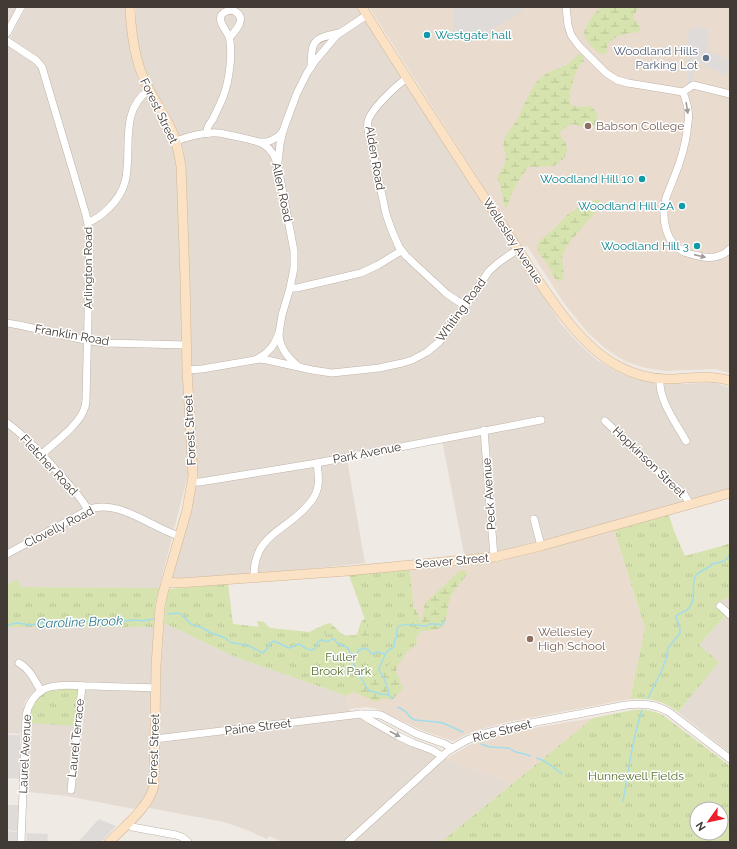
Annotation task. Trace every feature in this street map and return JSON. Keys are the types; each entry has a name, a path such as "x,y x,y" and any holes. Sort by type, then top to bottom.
{"street":[{"path":"7,33 21,7"},
{"name":"Forest Street","path":"109,842 146,802 153,790 155,778 156,688 160,613 166,582 187,510 192,482 193,463 187,370 181,166 176,141 141,72 135,53 130,7"},
{"path":"566,7 571,35 579,46 606,73 617,80 683,92 693,85 730,94"},
{"path":"278,167 283,131 296,97 311,67 334,38 364,11"},
{"name":"Wellesley Avenue","path":"364,11 538,280 569,323 594,350 612,363 625,370 642,376 660,379 704,377 719,378 730,381"},
{"path":"311,67 312,48 314,42 322,37 340,32"},
{"path":"208,133 208,127 223,98 227,83 230,64 230,38"},
{"name":"Arlington Road","path":"7,41 36,60 44,71 88,222 90,239 86,400 84,412 79,419 42,454"},
{"name":"Alden Road","path":"407,78 397,86 371,114 368,123 385,208 394,237 401,251 447,294 465,306"},
{"path":"88,222 96,219 116,201 122,190 126,177 131,115 137,101 149,90"},
{"path":"683,92 686,100 689,120 680,160 666,199 664,226 675,245 684,252 711,258 721,256 730,249"},
{"path":"176,141 208,133 216,133 259,142 267,142 283,131"},
{"name":"Allen Road","path":"255,360 268,351 275,342 279,333 294,268 294,251 278,167 271,151 259,142"},
{"name":"Whiting Road","path":"187,370 255,360 268,360 322,372 338,373 379,368 408,362 435,345 446,333 491,268 518,249"},
{"path":"290,288 297,288 361,273 401,251"},
{"name":"Franklin Road","path":"7,323 88,340 186,345"},
{"name":"Allen Road","path":"279,333 280,344 284,351 289,358 300,367"},
{"path":"660,379 660,389 664,401 686,441"},
{"name":"Park Avenue","path":"192,482 208,481 317,462 541,420"},
{"name":"Hopkinson Street","path":"605,421 658,472 684,494 690,504"},
{"name":"Fletcher Road","path":"7,423 42,454 76,492 88,510"},
{"name":"Peck Avenue","path":"484,430 494,557"},
{"path":"254,578 254,567 264,542 301,513 313,499 317,491 318,483 317,462"},
{"name":"Seaver Street","path":"166,582 180,583 346,571 494,557 541,546 730,493"},
{"name":"Clovelly Road","path":"7,554 88,510 98,507 112,508 130,514 179,536"},
{"path":"534,519 541,546"},
{"path":"720,606 730,615"},
{"path":"19,663 29,671 42,691 56,686 156,688"},
{"name":"Laurel Terrace","path":"71,790 82,686"},
{"name":"Laurel Avenue","path":"21,842 26,716 28,707 42,691"},
{"name":"Rice Street","path":"348,842 452,748 472,738 508,727 645,704 660,707 669,712 730,759"},
{"path":"361,714 398,736 434,751 442,756"},
{"name":"Paine Street","path":"155,739 361,714 373,714 381,715 417,734 452,748"},
{"path":"127,824 132,827 179,836 188,842"}],"shaded area":[{"path":"7,7 18,7 7,26"},
{"path":"27,7 126,7 132,59 138,79 157,110 177,159 189,471 159,588 21,587 17,580 7,585 7,45"},
{"path":"136,7 358,7 561,324 580,345 597,360 619,373 645,382 686,384 713,382 730,388 730,490 499,554 465,559 441,435 346,454 365,563 239,576 177,580 169,577 196,475 190,346 184,152 167,109 147,80 136,43"},
{"name":"Babson College","path":"369,7 730,7 730,373 715,369 666,371 646,368 627,362 618,357 606,349 588,333 564,303 527,246 522,248"},
{"path":"454,7 520,7 523,11 496,27 482,33 453,35"},
{"name":"Woodland Hills Parking Lot","path":"697,27 706,28 708,34 706,50 730,61 730,65 725,75 695,61 693,66 693,85 687,83 687,40 689,31"},
{"name":"Wellesley High School","path":"614,530 645,628 630,699 507,722 481,729 452,741 419,729 377,709 367,707 349,709 347,696 417,643 410,570 497,562"},
{"path":"730,597 730,753 678,712 718,662 699,645 726,615 718,608 716,603"},
{"path":"164,623 240,659 347,696 352,718 361,717 446,759 512,784 441,842 282,842 269,836 267,839 224,822 149,808 156,796 159,783 161,666"},
{"path":"7,627 154,627 152,778 150,791 134,809 67,796 28,792 29,723 79,683 42,687 34,691 25,701 20,734 7,733"},
{"path":"593,718 512,784 446,759 469,745 496,736 516,731"},
{"path":"7,735 20,735 20,779 7,778"},
{"path":"7,805 19,805 18,831 7,830"},
{"path":"99,819 116,826 101,842 78,842"},
{"path":"7,831 17,832 17,842 7,842"},
{"path":"27,833 48,834 47,842 26,842"}],"green space":[{"path":"601,7 639,7 634,15 634,19 640,27 640,30 637,32 628,33 612,40 608,44 606,54 603,55 596,51 586,40 584,33 589,21"},
{"path":"579,54 584,55 584,61 579,65 574,77 569,100 573,106 591,106 597,114 597,121 594,126 586,128 573,124 560,132 561,137 566,144 567,150 565,157 554,166 528,167 514,190 508,206 505,208 500,184 497,178 504,165 506,157 503,143 506,135 517,120 531,90 537,81 547,73 569,64"},
{"path":"596,200 600,200 600,205 595,213 568,244 562,256 564,275 562,280 558,281 552,275 551,270 538,251 537,247 539,241 554,229 568,214"},
{"path":"669,515 685,556 730,543 730,597 716,603 718,608 726,615 699,645 719,662 678,712 661,702 644,699 630,699 645,628 614,530"},
{"name":"Fuller Brook Park","path":"410,570 417,644 347,696 240,659 164,623 169,589 228,584 233,624 338,635 371,636 349,575"},
{"path":"463,570 466,571 467,574 451,595 443,626 435,630 422,630 411,643 404,657 397,666 396,672 403,688 393,699 374,701 343,689 261,631 258,625 257,621 264,622 270,628 305,634 330,623 342,634 352,636 357,634 361,622 366,618 413,608 417,612 421,624 426,602 456,574"},
{"path":"17,579 21,587 159,588 155,605 154,627 7,627 7,585"},
{"path":"79,688 75,726 29,723 32,707 42,694 56,689"},
{"name":"Hunnewell Fields","path":"633,710 656,712 664,716 730,766 730,842 441,842 593,718"}],"waterway":[{"path":"648,698 662,670 668,648 680,633 680,627 676,618 677,615 688,609 691,605 696,575 712,564 724,561 730,555"},
{"name":"Caroline Brook","path":"168,614 179,613 192,625 201,627 209,632 225,638 232,643 247,645 263,653 270,643 274,641 289,648 299,644 307,649 313,650 315,649 317,643 321,640 328,641 334,639 337,643 347,647 355,667 368,690 389,695 392,699"},
{"name":"Caroline Brook","path":"7,625 17,623 31,625 45,622 115,622 134,620 143,621 153,619"},
{"path":"351,654 357,654 359,650 364,648 372,654 378,652 385,654 394,647 398,627 407,624 427,626 429,624 438,624 441,626 444,621"},
{"path":"385,655 379,671 387,686 389,695"},
{"name":"Caroline Brook","path":"398,707 415,720 443,723 463,732"},
{"path":"623,801 633,743 642,710"},
{"name":"Caroline Brook","path":"481,744 490,747 509,748 514,752 530,756"},
{"name":"Caroline Brook","path":"537,758 541,759 562,774"}],"place":[{"name":"Westgate hall","path":"427,35"},
{"name":"Woodland Hills Parking Lot","path":"706,58"},
{"name":"Babson College","path":"588,126"},
{"name":"Woodland Hill 10","path":"642,179"},
{"name":"Woodland Hill 2A","path":"682,206"},
{"name":"Woodland Hill 3","path":"697,246"},
{"name":"Wellesley High School","path":"530,639"}]}
